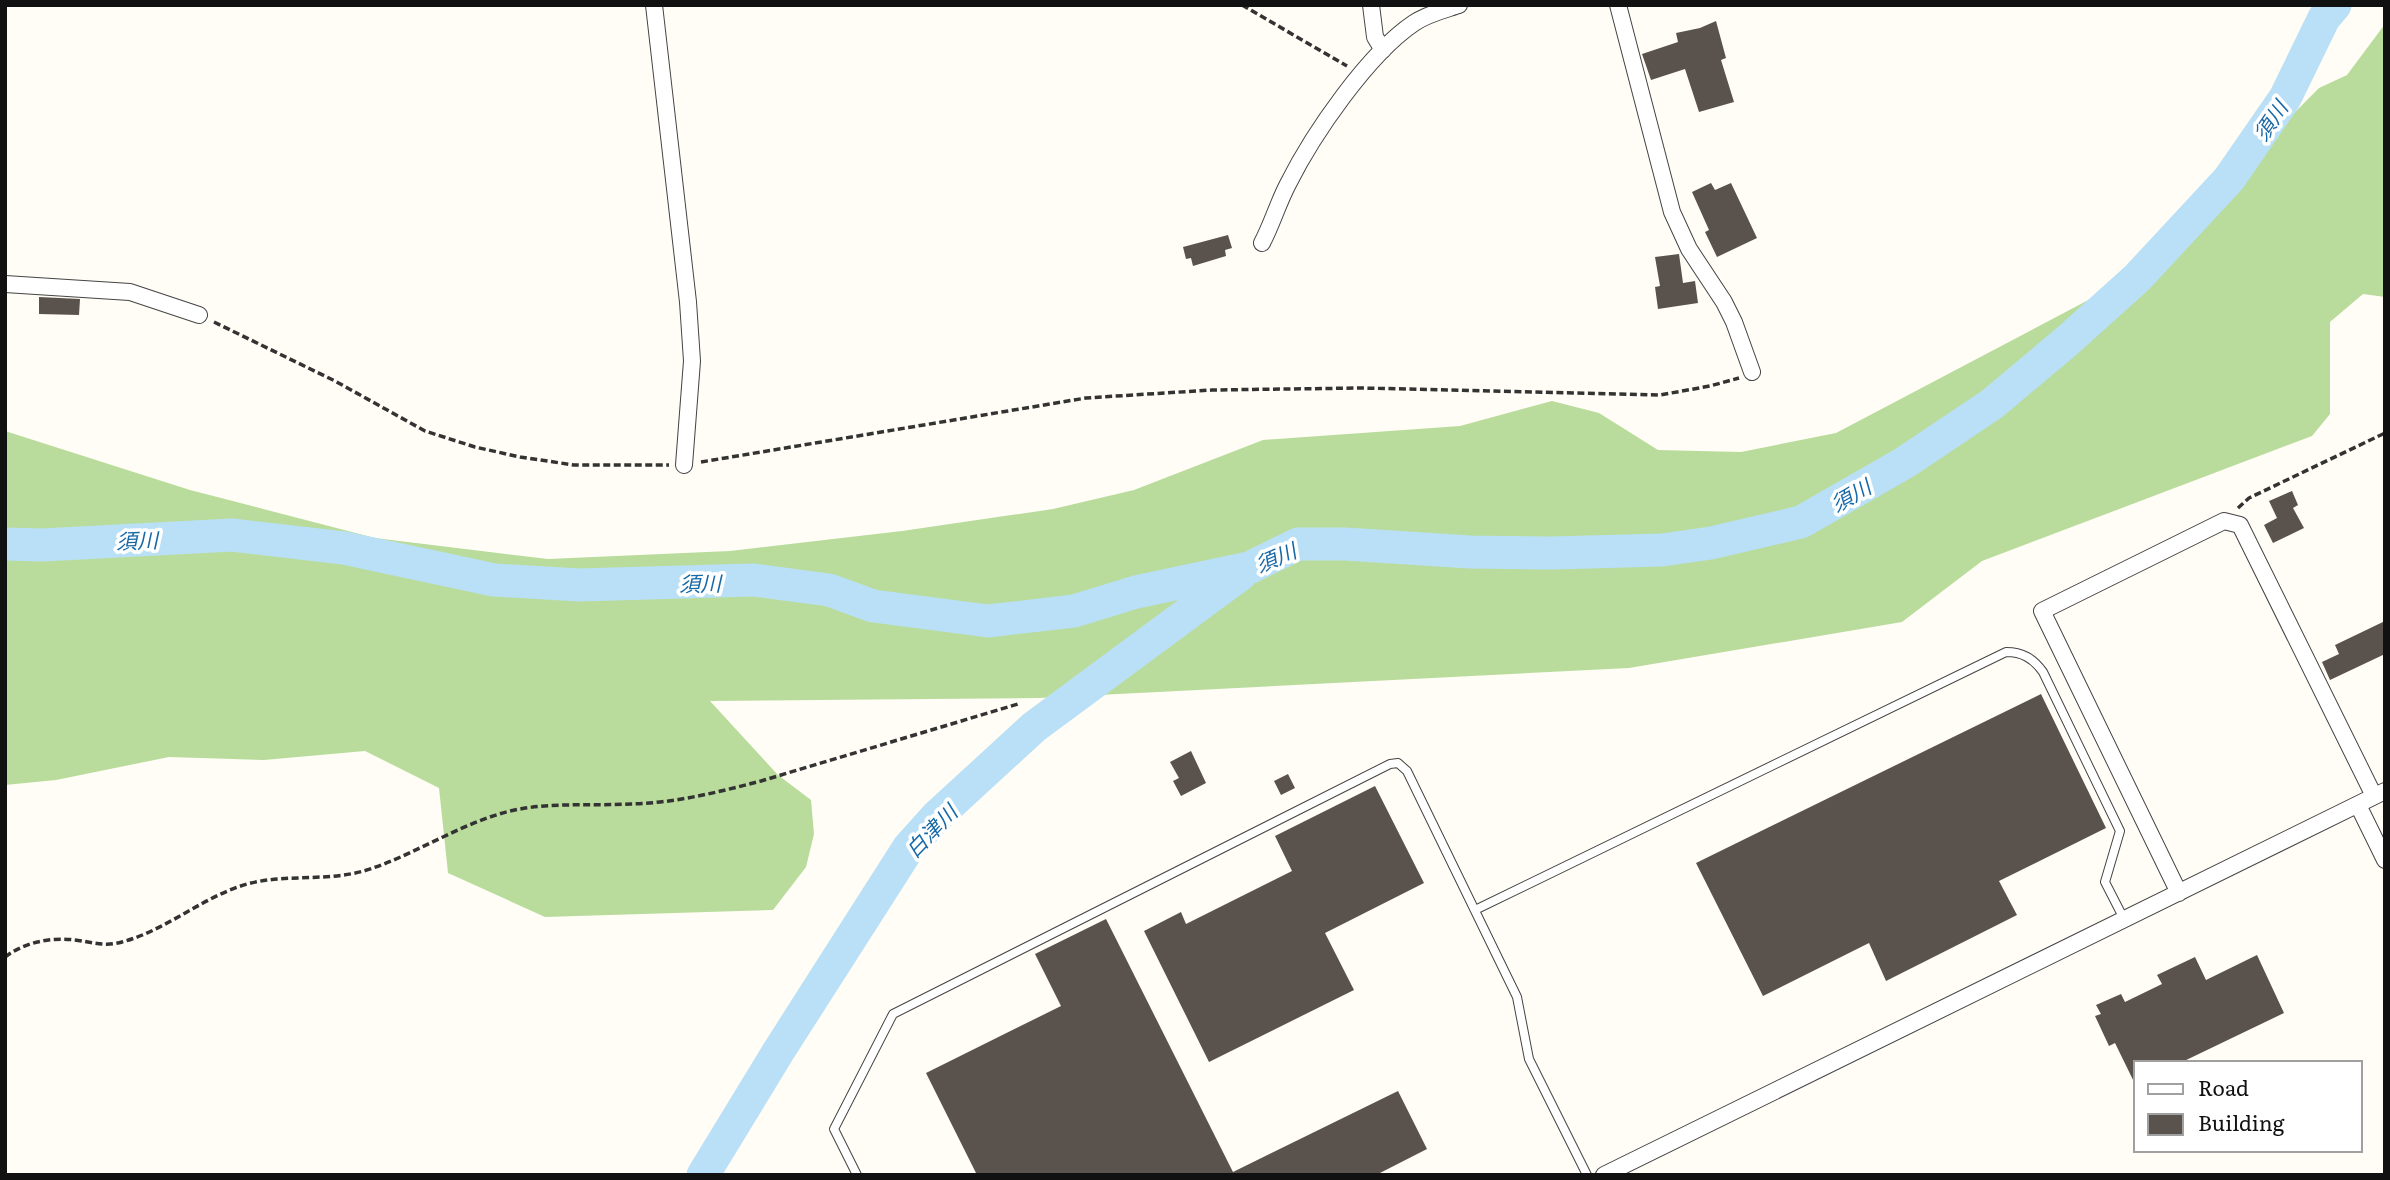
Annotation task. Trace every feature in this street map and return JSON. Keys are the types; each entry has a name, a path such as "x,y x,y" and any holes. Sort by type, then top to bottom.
{"street":[{"path":"654,5 692,361 684,465"},
{"path":"1371,5 1375,37 1383,50"},
{"path":"1262,243 1286,186 1299,163 1361,74 1396,36 1416,21 1459,5"},
{"path":"1618,5 1672,212 1689,249 1724,302 1738,331 1752,372"},
{"path":"5,284 130,292 199,315"},
{"path":"1604,1175 2380,794 2240,525 2224,521 2042,611 2179,892"},
{"path":"2358,805 2385,860"}],"lane":[{"path":"1475,910 2006,652 2018,652 2037,663 2043,671 2120,831 2105,882 2124,919"},
{"path":"857,1175 834,1129 892,1014 1390,764 1398,763 1407,771 1517,997 1529,1059 1587,1175"}],"path":[{"path":"1242,5 1361,74"},
{"path":"199,315 335,382 425,431 475,447 574,465 684,465 1086,398 1212,390 1362,388 1660,395 1710,386 1752,372"},
{"path":"2233,523 2239,507 2249,498 2385,433"},
{"path":"5,957 33,942 49,940 73,940 102,945 121,943 155,930 222,894 248,884 288,878 326,877 373,868 509,811 570,805 633,804 721,792 1018,704"}],"green space":[{"path":"2385,24 2385,297 2363,294 2330,322 2330,414 2312,436 1982,561 1902,622 1629,668 1039,698 710,701 778,775 811,800 814,834 806,867 773,910 545,917 448,873 439,788 365,751 264,760 169,757 56,780 5,785 5,431 190,490 375,538 548,559 730,551 902,531 1053,509 1134,490 1263,440 1460,426 1552,401 1599,413 1658,450 1741,452 1836,433 2132,277 2319,88 2347,75"}],"building":[{"path":"1716,21 1726,58 1721,60 1734,102 1699,112 1685,69 1651,80 1642,54 1678,42 1676,33 1700,28"},
{"path":"1711,183 1715,190 1731,183 1757,238 1717,257 1705,232 1709,230 1692,192"},
{"path":"1228,235 1232,248 1225,250 1226,256 1193,266 1191,258 1186,259 1183,247"},
{"path":"1679,254 1683,283 1695,281 1698,303 1658,309 1655,287 1660,286 1655,257"},
{"path":"39,297 80,299 79,315 39,314"},
{"path":"2292,491 2298,505 2293,508 2304,528 2273,543 2264,525 2277,518 2269,501"},
{"path":"2385,621 2385,654 2330,680 2322,662 2339,654 2335,645"},
{"path":"2041,694 2106,828 1999,881 2017,915 1886,981 1869,943 1763,996 1696,863"},
{"path":"1191,751 1206,783 1181,796 1173,781 1179,778 1170,762"},
{"path":"1288,774 1295,788 1281,795 1274,781"},
{"path":"1375,786 1424,883 1325,933 1354,990 1209,1062 1144,931 1181,912 1186,924 1292,871 1275,836"},
{"path":"1106,919 1233,1172 1398,1091 1427,1149 1376,1175 977,1175 926,1073 1061,1006 1035,954"},
{"path":"2257,955 2284,1013 2184,1061 2134,1061 2134,1082 2115,1043 2109,1046 2095,1016 2101,1014 2096,1005 2121,994 2125,1002 2162,984 2157,975 2195,957 2206,980"}],"waterway":[{"name":"須川","path":"5,544 42,545 232,535 344,548 494,580 579,585 753,580 829,590 873,606 988,621 1074,611 1136,592 1249,568 1298,544 1552,553 1662,550 1711,543 1801,522 1904,463 1992,404 2067,341 2137,278 2229,179 2285,98 2324,18 2335,5"},
{"name":"白津川","path":"703,1175 909,847 936,817 1034,727 1241,574"}]}
